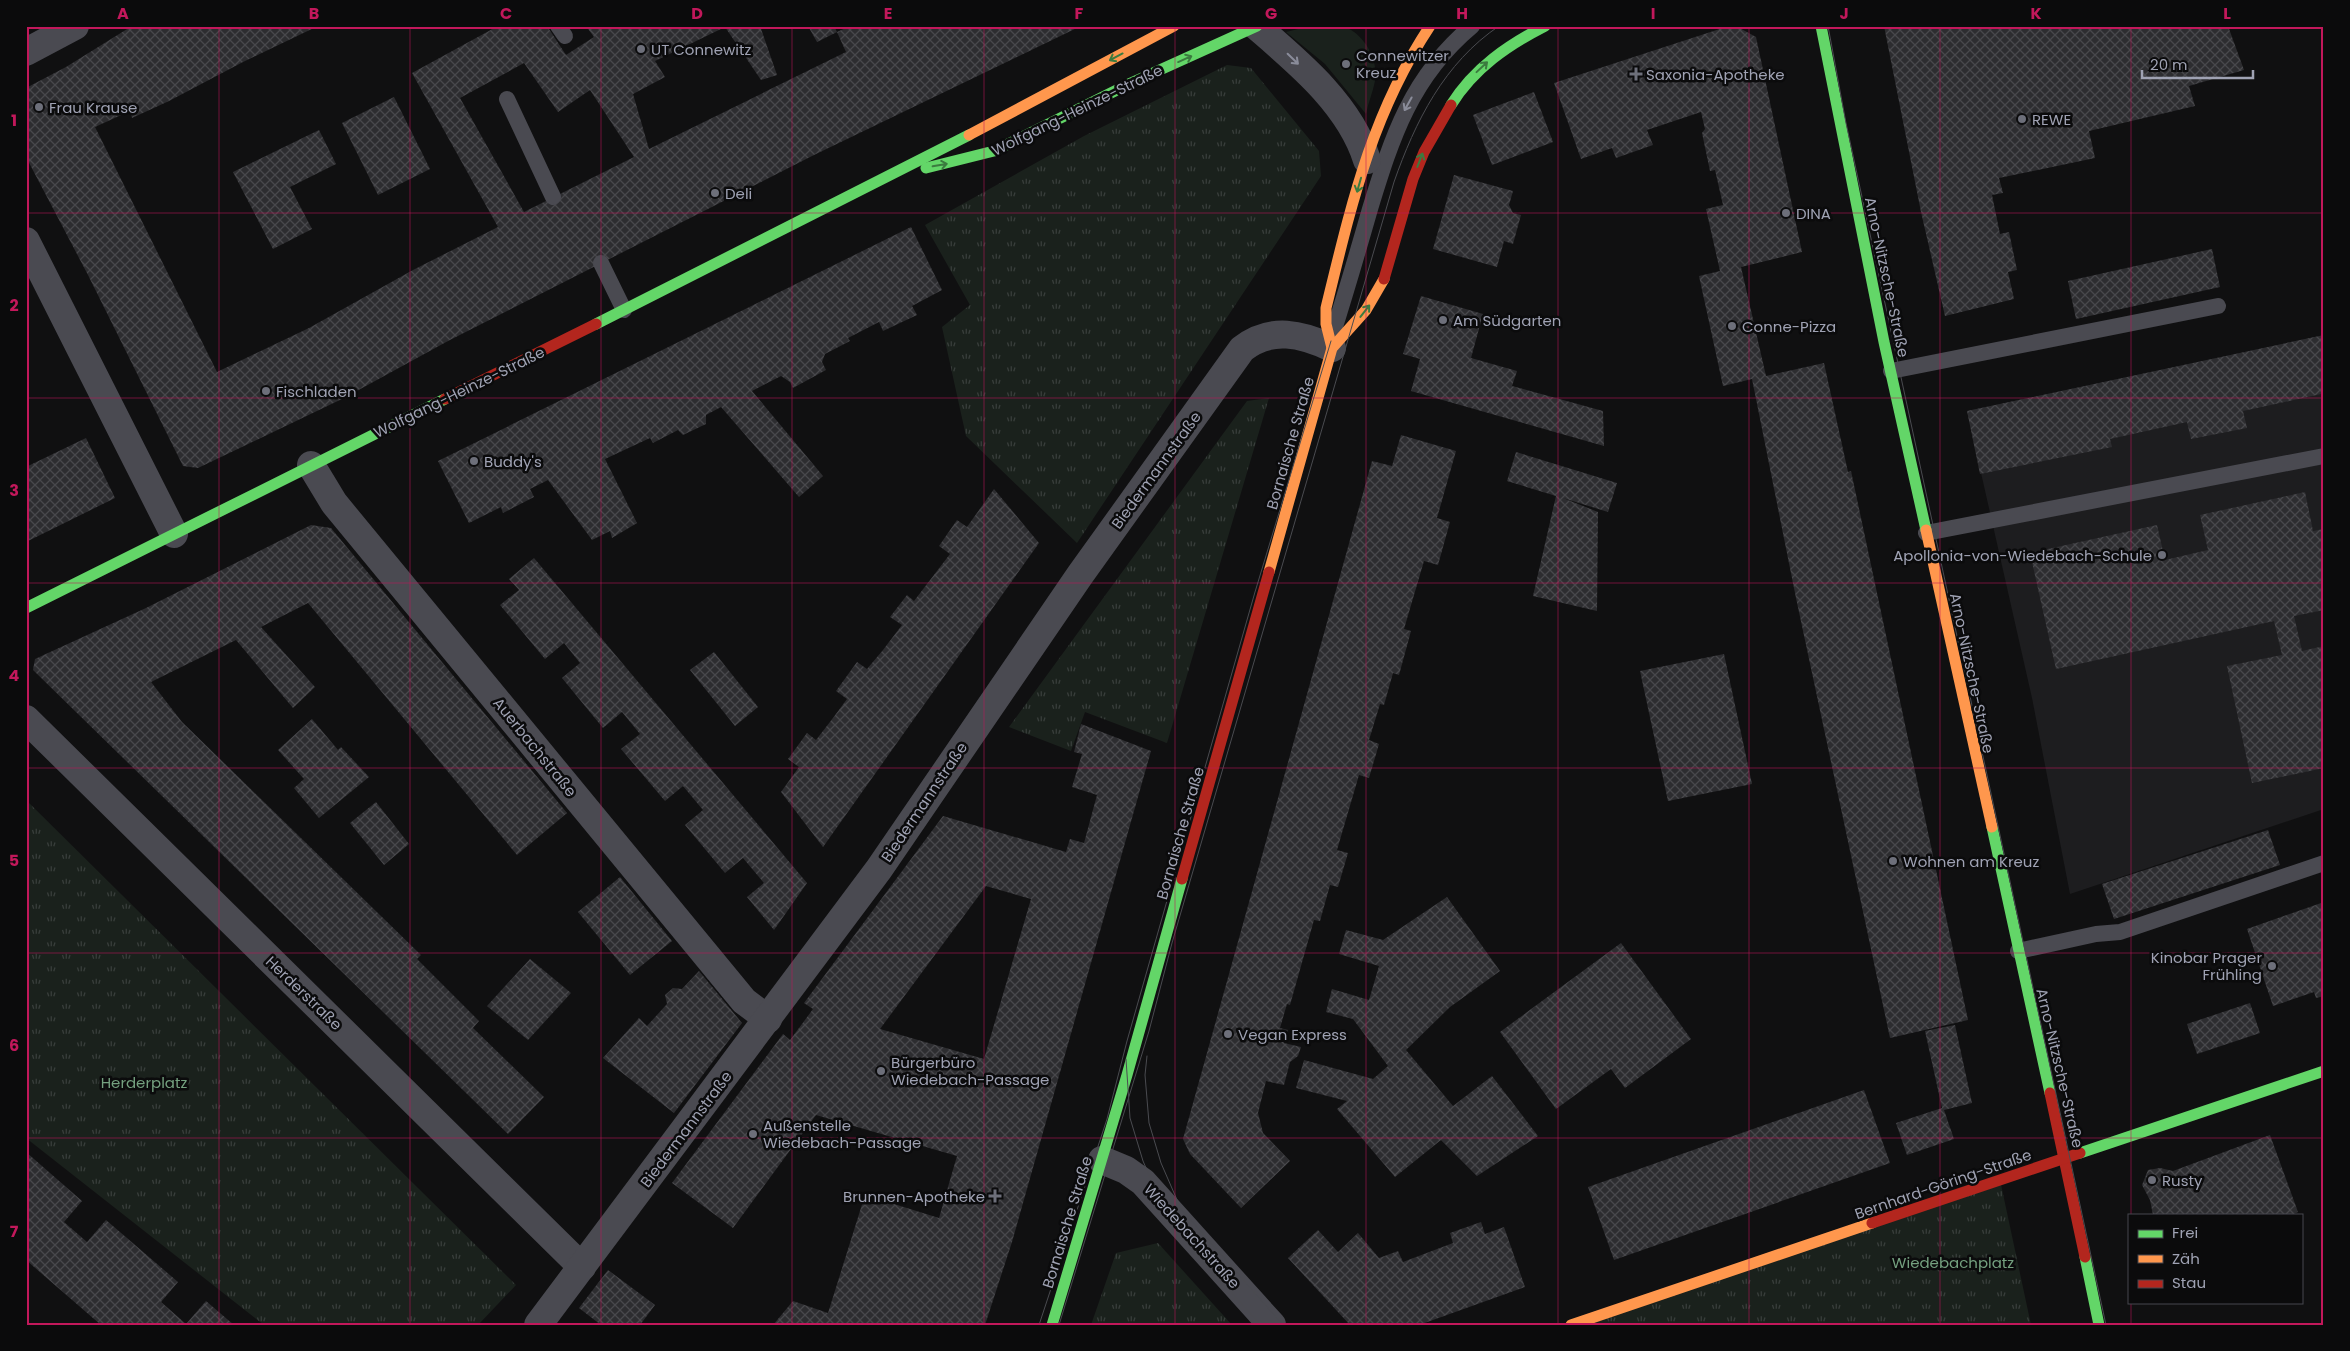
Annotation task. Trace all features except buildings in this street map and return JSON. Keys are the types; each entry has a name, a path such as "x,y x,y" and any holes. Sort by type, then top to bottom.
{"main road":[{"name":"Wolfgang-Heinze-Straße","path":"26,608 893,176 1174,26"},
{"name":"Wolfgang-Heinze-Straße","path":"893,176 972,158 994,151 1131,83 1256,26"},
{"name":"Bornaische Straße","path":"1052,1325 1102,1160 1331,344 1326,308 1367,160 1383,108 1396,78 1430,26"},
{"name":"Bornaische Straße","path":"1331,344 1352,328 1382,285 1417,167 1439,120 1460,90 1481,67 1509,46 1546,26"},
{"name":"Arno-Nitzsche-Straße","path":"1822,26 1891,371 2065,1159 2099,1325"},
{"name":"Bernhard-Göring-Straße","path":"1571,1325 2324,1071"}],"street":[{"path":"26,52 75,26"},
{"name":"Wolfgang-Heinze-Straße","path":"1256,26 1300,65 1342,112 1359,140 1367,160"},
{"path":"26,241 174,534"},
{"name":"Biedermannstraße","path":"538,1325 768,1020 879,869 1080,575 1242,350 1258,340 1287,333 1331,344"},
{"name":"Auerbachstraße","path":"311,465 334,503 677,920 744,1001 768,1020"},
{"name":"Herderstraße","path":"26,719 582,1267"},
{"name":"Wiedebachstraße","path":"1102,1160 1126,1170 1143,1182 1272,1325"}],"lane":[{"path":"1331,344 1398,124 1418,87 1439,60 1472,26"},
{"path":"507,99 553,197"},
{"path":"600,263 624,310"},
{"path":"1891,371 2218,306"},
{"path":"1926,533 2324,456"},
{"path":"2018,951 2096,934 2120,932 2324,863"}],"shaded area":[{"name":"Apollonia-von-Wiedebach-Schule","path":"2324,335 2324,809 2070,894 2032,698 1967,411"}],"green space":[{"path":"1332,25 1345,27 1358,35 1369,49 1376,73 1366,114 1325,64 1286,32 1310,26"},
{"path":"1227,65 1251,68 1319,151 1321,176 1077,543 966,436 942,327 970,305 925,225 1084,136"},
{"path":"1269,398 1167,743 1085,712 1071,751 1009,727 1247,401"},
{"name":"Herderplatz","path":"26,800 516,1285 478,1325 264,1325 26,1138"},
{"name":"Wiedebachplatz","path":"2000,1180 2031,1325 1571,1325"},
{"path":"1158,1243 1232,1325 1091,1325 1116,1253"}],"tram line":[{"path":"1059,1325 1149,1031 1172,943 1394,182 1422,116 1434,95 1462,58 1499,26"},
{"path":"1828,26 1846,123 2106,1325"},
{"path":"1039,1325 1107,1119 1127,1041 1255,592 1331,341"},
{"path":"1147,1056 1145,1075 1149,1123 1161,1163 1181,1209 1283,1325"},
{"path":"1126,1059 1130,1118 1143,1161 1153,1184 1184,1240 1261,1325"}],"traffic: fast":[{"path":"926,168 994,151 1131,83 1257,26"},
{"path":"1451,105 1481,69 1518,41 1545,26"},
{"path":"1821,26 1884,342 1926,530"},
{"path":"596,324 969,135"},
{"path":"26,608 445,399"},
{"path":"1992,827 2050,1093"},
{"path":"1052,1325 1127,1075 1182,879"},
{"path":"2080,1153 2324,1071"},
{"path":"2085,1257 2099,1325"}],"traffic: slow":[{"path":"969,135 1174,26"},
{"path":"1332,348 1326,324 1326,308 1354,197 1365,162 1392,93 1430,26"},
{"path":"1269,572 1332,348 1366,310 1384,279"},
{"path":"1926,530 1992,827"},
{"path":"1571,1325 1872,1223"}],"traffic: jam":[{"path":"1384,279 1413,179 1424,152 1451,105"},
{"path":"445,399 596,324"},
{"path":"1182,879 1269,572"},
{"path":"2050,1093 2085,1257"},
{"path":"1872,1223 2080,1153"}],"place":[{"name":"UT Connewitz","path":"641,49"},
{"name":"Connewitzer Kreuz","path":"1346,64"},
{"name":"Saxonia-Apotheke","path":"1636,74"},
{"name":"Frau Krause","path":"39,107"},
{"name":"REWE","path":"2022,119"},
{"name":"Deli","path":"715,193"},
{"name":"DINA","path":"1786,213"},
{"name":"Am Südgarten","path":"1443,320"},
{"name":"Conne-Pizza","path":"1732,326"},
{"name":"Fischladen","path":"266,391"},
{"name":"Buddy's","path":"474,461"},
{"name":"Apollonia-von-Wiedebach-Schule","path":"2162,555"},
{"name":"Wohnen am Kreuz","path":"1893,861"},
{"name":"Kinobar Prager Frühling","path":"2272,966"},
{"name":"Vegan Express","path":"1228,1034"},
{"name":"Bürgerbüro Wiedebach-Passage","path":"881,1071"},
{"name":"Außenstelle Wiedebach-Passage","path":"753,1134"},
{"name":"Rusty","path":"2152,1180"},
{"name":"Brunnen-Apotheke","path":"995,1196"}]}
